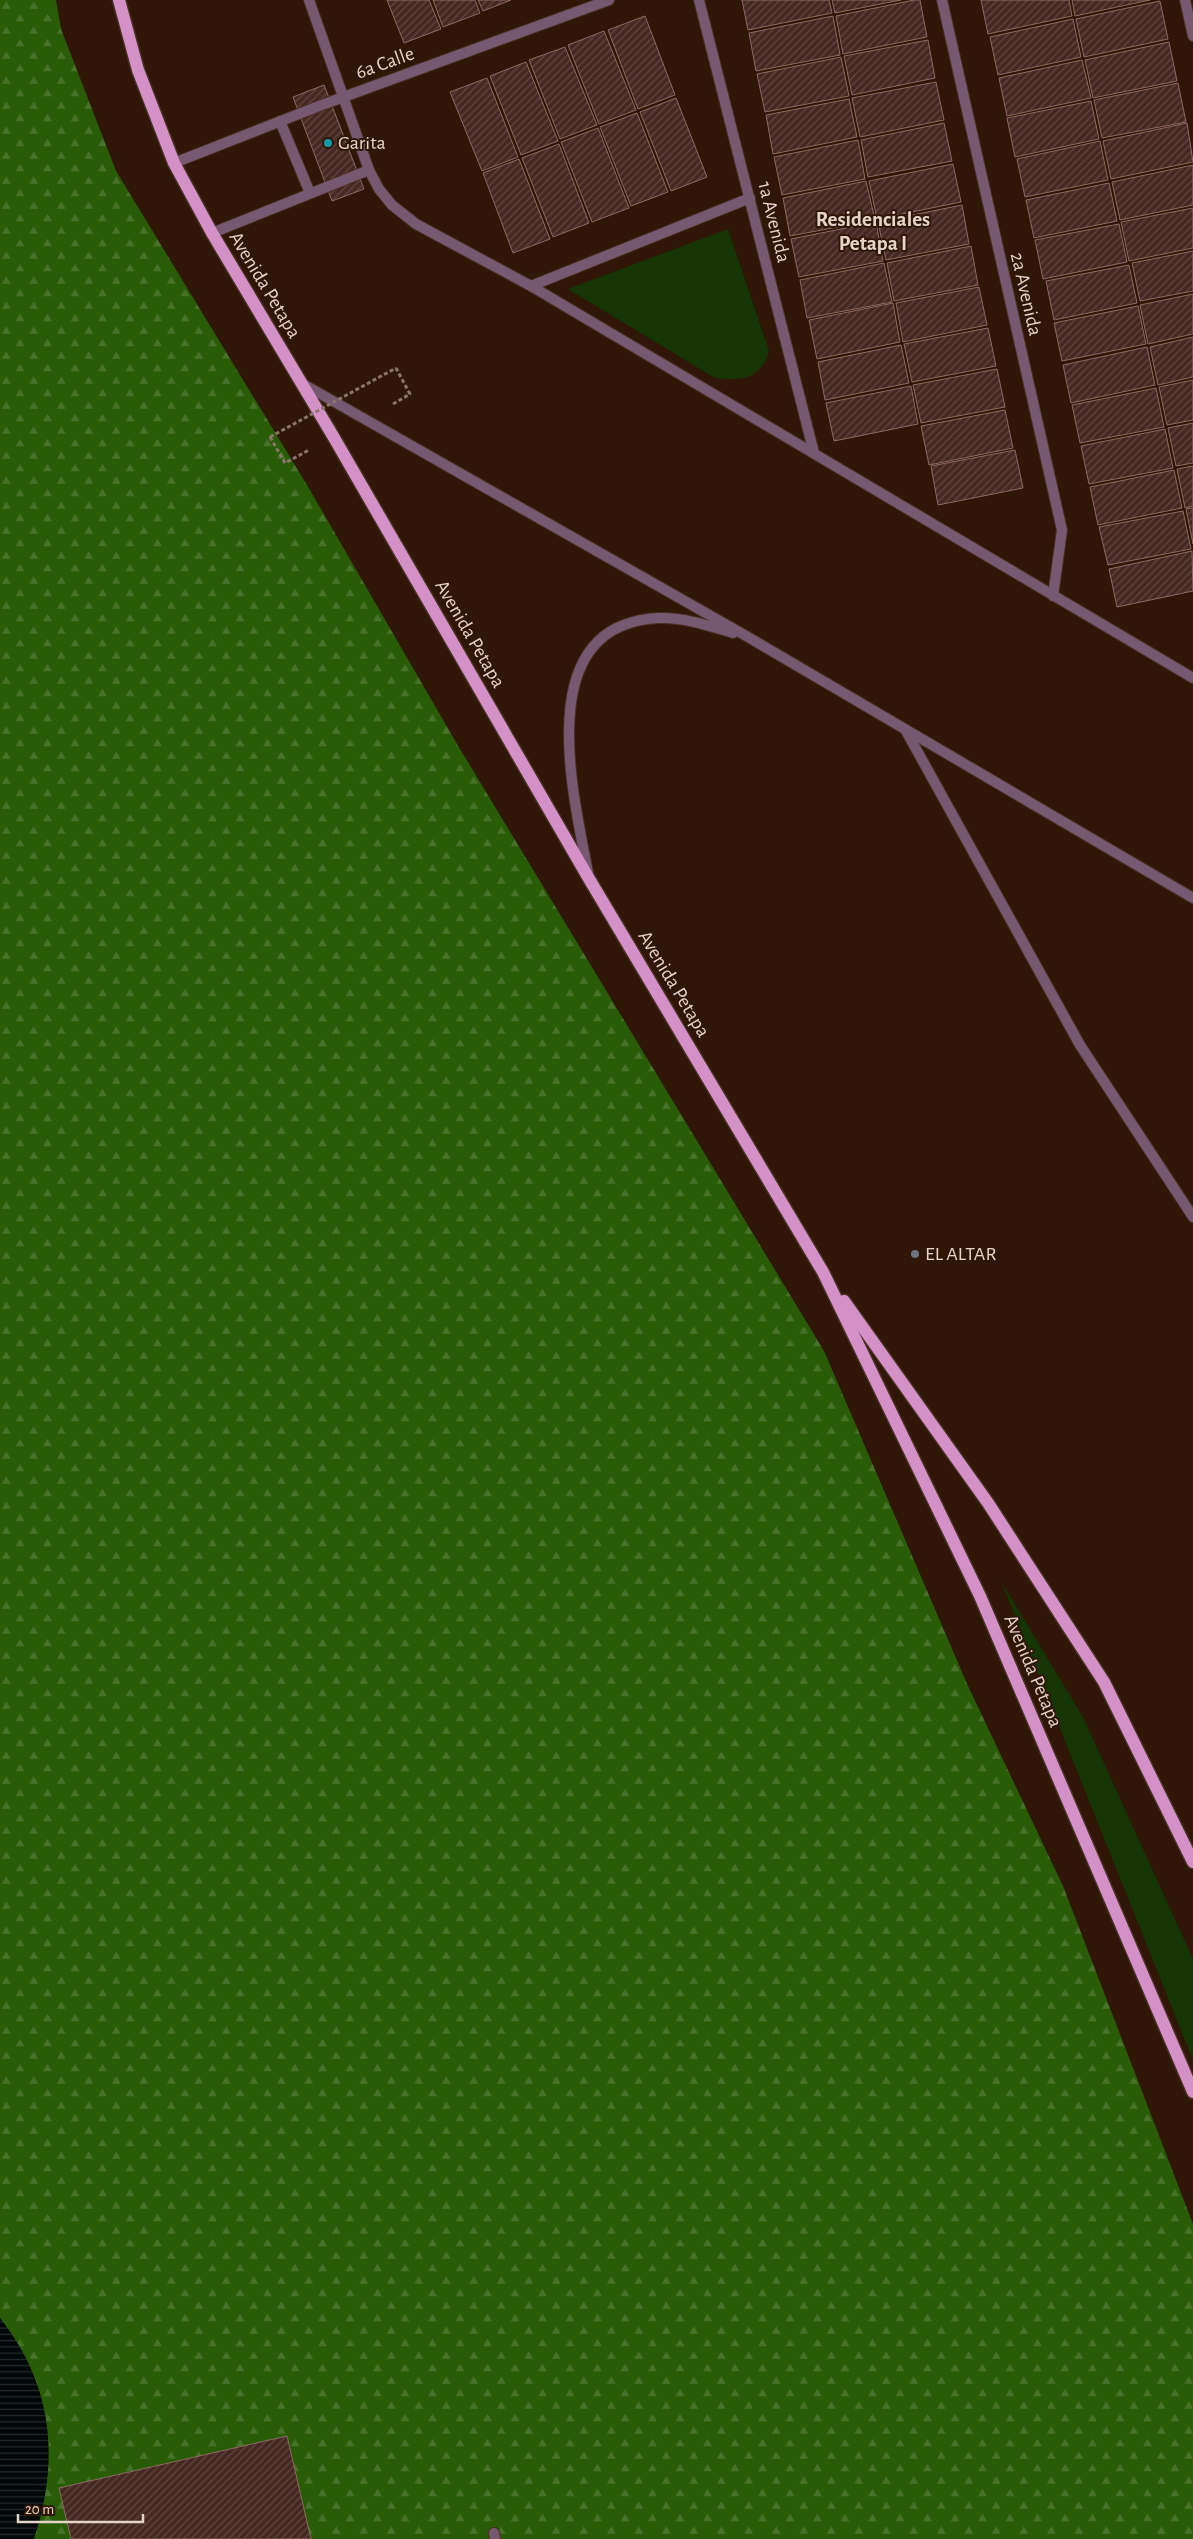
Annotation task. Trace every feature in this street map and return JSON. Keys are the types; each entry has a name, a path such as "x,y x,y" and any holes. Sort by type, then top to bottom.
{"main road":[{"name":"Avenida Petapa","path":"118,0 138,70 174,163 212,234 303,384 588,877 823,1272 988,1503 1104,1682 1193,1862"},
{"name":"Avenida Petapa","path":"823,1272 980,1596 1193,2092"}],"street":[{"path":"309,0 369,170 379,189 404,215 531,286 1193,678"},
{"name":"6a Calle","path":"174,163 343,97 609,0"},
{"name":"1a Avenida","path":"699,0 814,453"},
{"name":"2a Avenida","path":"942,0 1062,530 1053,596"},
{"path":"1185,0 1193,36"},
{"path":"280,121 310,193"},
{"path":"212,234 369,170"},
{"path":"531,286 750,198"},
{"path":"303,384 748,637 1193,898"},
{"path":"588,877 575,799 569,720 570,695 586,655 599,640 618,627 660,618 702,624 748,637"},
{"path":"905,730 1080,1045 1193,1217"}],"path":[{"path":"285,463 270,437 396,368 410,394"}],"green space":[{"path":"0,0 56,0 61,29 116,171 307,485 457,744 824,1351 968,1686 1063,1886 1193,2224 1193,2539 0,2539"},
{"path":"728,229 769,351 761,368 749,376 734,379 715,378 568,289"},
{"path":"1001,1581 1083,1717 1193,1959 1193,2060"}],"shaded area":[{"path":"0,2318 18,2343 31,2370 41,2397 47,2424 49,2452 47,2481 34,2539 0,2539"}],"building":[{"path":"387,0 429,0 441,29 404,43"},
{"path":"433,0 475,0 480,13 443,27"},
{"path":"478,0 511,0 483,11"},
{"path":"742,0 829,0 832,13 748,30"},
{"path":"832,0 901,0 835,13"},
{"path":"920,0 927,37 843,54 836,16"},
{"path":"981,0 1069,0 1072,16 988,34"},
{"path":"1072,0 1150,0 1075,16"},
{"path":"1160,1 1168,39 1084,57 1076,19"},
{"path":"645,16 675,95 638,109 608,30"},
{"path":"833,16 840,55 756,71 749,33"},
{"path":"1073,19 1081,57 998,75 990,37"},
{"path":"604,31 636,110 599,124 568,45"},
{"path":"928,40 935,78 852,95 844,56"},
{"path":"1169,42 1177,81 1093,98 1085,60"},
{"path":"565,47 597,125 560,139 529,60"},
{"path":"841,57 849,96 765,112 757,74"},
{"path":"1082,60 1091,98 1007,116 999,78"},
{"path":"526,62 558,141 521,155 490,76"},
{"path":"487,78 518,157 482,171 450,92"},
{"path":"936,82 944,120 860,137 852,98"},
{"path":"1178,83 1186,122 1102,138 1094,100"},
{"name":"Garita","path":"324,85 364,189 332,201 293,97"},
{"path":"676,98 707,177 671,191 640,112"},
{"path":"849,99 857,137 773,154 766,115"},
{"path":"1091,101 1099,139 1015,157 1007,118"},
{"path":"637,113 668,192 631,206 600,127"},
{"path":"944,123 952,161 868,177 861,140"},
{"path":"1187,123 1193,162 1111,179 1103,141"},
{"path":"598,128 629,208 592,222 561,142"},
{"path":"858,140 865,179 782,195 774,157"},
{"path":"1100,141 1108,180 1025,197 1017,159"},
{"path":"559,144 589,223 553,237 522,158"},
{"path":"519,159 550,239 513,253 483,173"},
{"path":"953,164 961,202 877,219 869,181"},
{"path":"1193,165 1193,205 1120,220 1112,182"},
{"path":"866,181 875,220 790,236 783,198"},
{"path":"1109,183 1117,221 1034,238 1026,200"},
{"path":"962,205 969,244 886,260 878,222"},
{"path":"1193,208 1193,248 1129,261 1121,222"},
{"path":"876,222 883,261 799,277 791,239"},
{"path":"1119,224 1127,262 1043,279 1035,240"},
{"path":"971,246 978,285 894,301 887,263"},
{"path":"1193,251 1193,291 1140,301 1132,263"},
{"path":"884,263 892,302 807,318 800,280"},
{"path":"1129,265 1137,303 1054,320 1046,281"},
{"path":"979,287 987,325 903,342 896,303"},
{"path":"1193,294 1193,334 1148,344 1140,305"},
{"path":"893,303 900,342 817,359 809,320"},
{"path":"1138,306 1146,344 1062,361 1054,323"},
{"path":"988,328 996,366 912,382 904,344"},
{"path":"1193,337 1193,377 1158,385 1150,347"},
{"path":"901,345 909,383 825,400 818,362"},
{"path":"1147,347 1155,385 1071,403 1063,365"},
{"path":"997,369 1005,407 921,423 913,385"},
{"path":"1193,380 1193,420 1167,425 1159,387"},
{"path":"911,386 918,424 834,441 826,403"},
{"path":"1156,388 1164,427 1080,443 1072,405"},
{"path":"1005,410 1013,448 929,465 921,426"},
{"path":"1193,423 1193,463 1176,466 1168,428"},
{"path":"1165,429 1173,468 1089,484 1081,446"},
{"path":"1015,450 1023,488 938,505 931,466"},
{"path":"1193,466 1193,506 1185,508 1177,469"},
{"path":"1174,470 1182,508 1098,525 1090,487"},
{"path":"1193,508 1193,544 1186,509"},
{"path":"1183,511 1191,549 1108,565 1099,527"},
{"path":"1192,551 1193,591 1117,607 1109,569"},
{"path":"287,2436 311,2539 71,2539 59,2488"}],"place":[{"name":"Garita","path":"328,143"},
{"name":"EL ALTAR","path":"915,1254"}],"district":[{"name":"Residenciales Petapa I","path":"873,231"}]}
